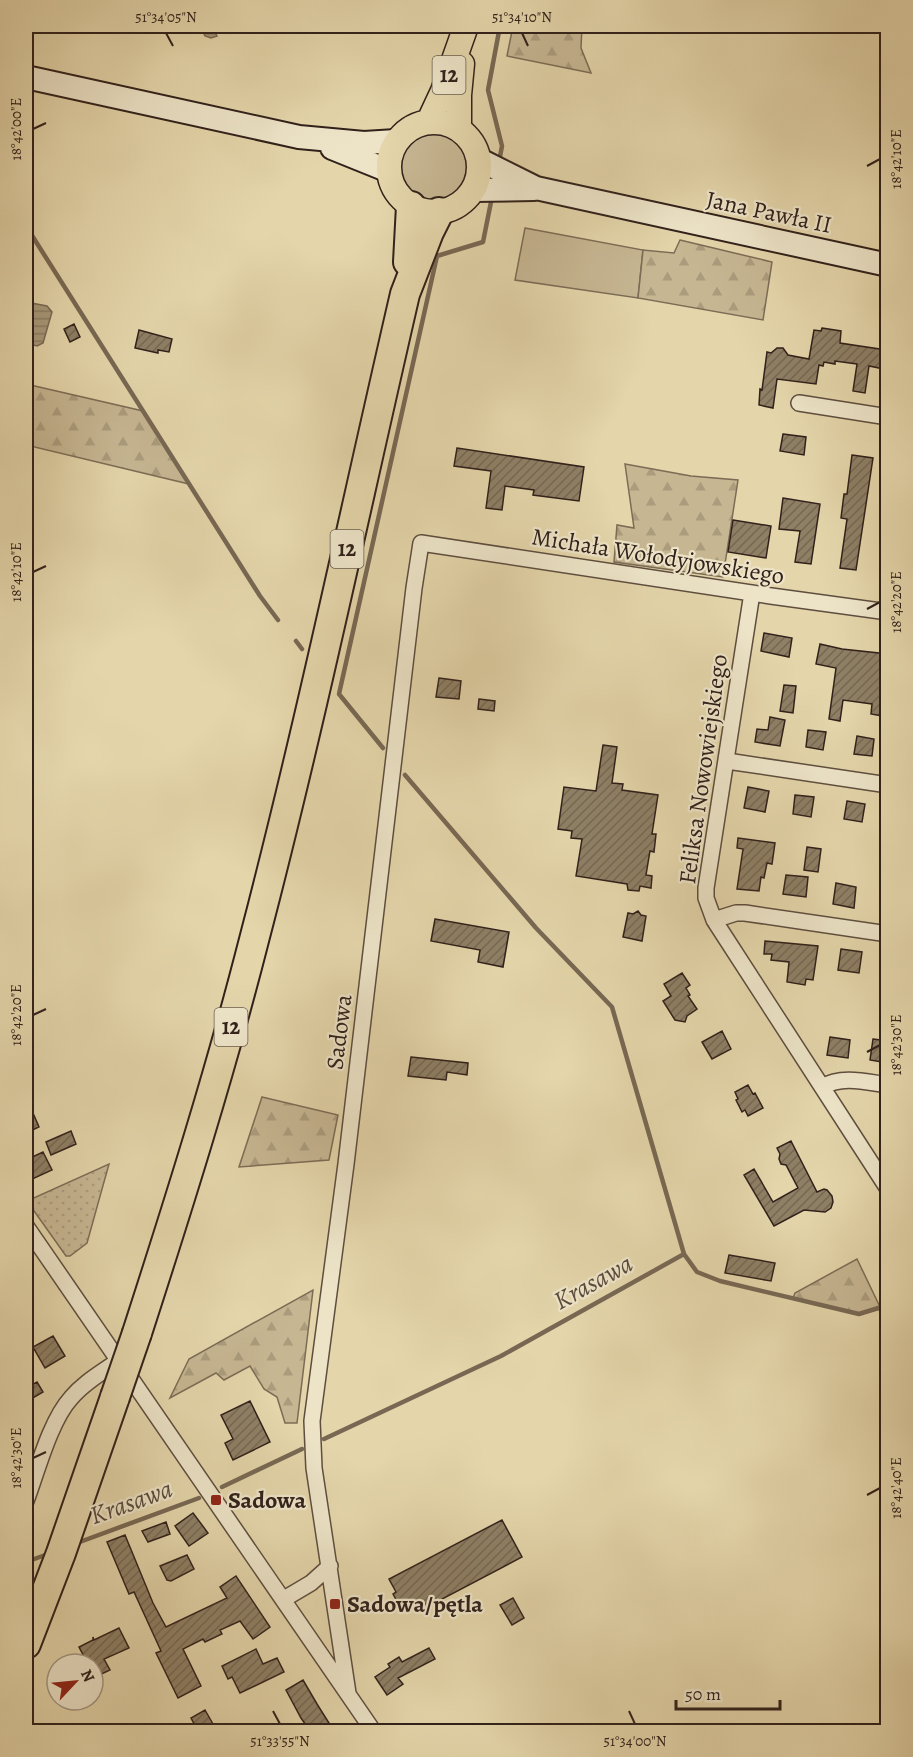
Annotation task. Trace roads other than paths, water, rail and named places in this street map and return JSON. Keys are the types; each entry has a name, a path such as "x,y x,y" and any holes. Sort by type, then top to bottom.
{"highway":[{"name":"12","path":"26,1644 62,1553 137,1333 208,1106 254,940 309,716 405,294 411,206"},
{"name":"12","path":"405,294 439,212"}],"main road":[{"name":"12","path":"429,121 443,91 466,27"},
{"name":"12","path":"459,128 459,95 466,27"},
{"path":"26,77 299,136 364,143 396,141 390,155 389,171 392,185 400,197 411,206 425,212 453,209 489,178"},
{"name":"12","path":"396,141 411,128 429,121 444,122 459,128 469,136 489,178"},
{"path":"299,136 389,171"},
{"name":"Jana Pawła II","path":"489,178 888,265"}],"street":[{"path":"799,403 888,417"},
{"name":"Michała Wołodyjowskiego","path":"422,543 888,612"},
{"name":"Sadowa","path":"374,1731 348,1693 314,1468 312,1421 422,543"},
{"name":"Feliksa Nowowiejskiego","path":"752,593 706,898 714,920 888,1189"},
{"path":"727,761 888,785"},
{"path":"714,920 736,913 745,913 888,934"},
{"path":"822,1087 832,1081 843,1080 888,1085"},
{"path":"26,1226 348,1693"},
{"path":"26,1501 57,1419 70,1398 86,1383 119,1360"},
{"path":"284,1599 311,1583 330,1566"}],"waterway":[{"path":"499,162 502,146 488,90 500,26"},
{"path":"383,748 339,694 437,256 483,242 492,197"},
{"path":"26,226 260,596 278,620"},
{"path":"296,641 302,649"},
{"path":"405,775 536,928 612,1007 684,1254 697,1272 720,1281 859,1314 888,1305"},
{"name":"Krasawa","path":"324,1439 501,1356 684,1254"},
{"name":"Krasawa","path":"222,1487 302,1449"},
{"name":"Krasawa","path":"77,1543 199,1498"},
{"name":"Krasawa","path":"26,1562 48,1554"}],"place":[{"name":"Sadowa","path":"216,1500"},
{"name":"Sadowa/pętla","path":"335,1604"}]}
